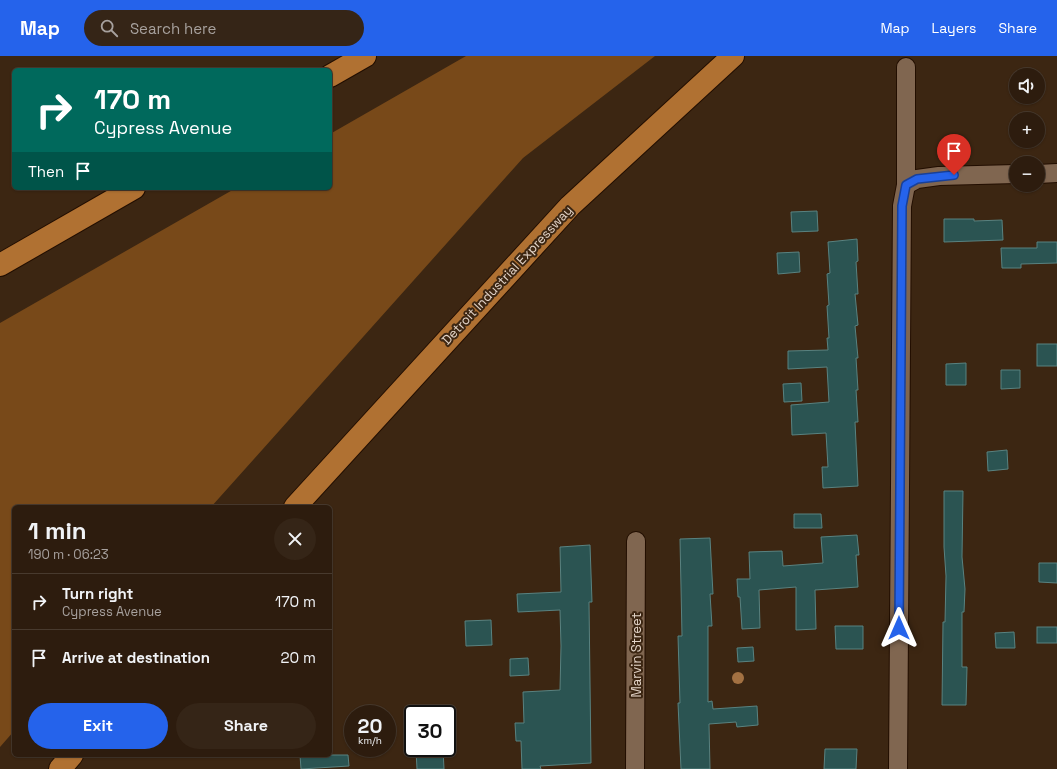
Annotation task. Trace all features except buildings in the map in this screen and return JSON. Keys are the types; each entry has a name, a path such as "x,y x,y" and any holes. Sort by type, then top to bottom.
{"highway":[{"path":"332,75 365,56"},
{"name":"Detroit Industrial Expressway","path":"297,505 570,206 732,56"},
{"path":"0,265 131,190"},
{"path":"60,769 70,757"}],"street":[{"path":"898,769 902,206 906,185 906,67"},
{"path":"1045,174 1057,173"},
{"path":"906,185 917,179 939,176 1009,174"},
{"name":"Marvin Street","path":"635,769 636,541"}],"shaded area":[{"path":"466,56 655,56 523,158 213,505 12,505 12,733 0,747 0,323 233,190 332,190 332,133"}],"route":[{"path":"899,628 902,206 906,185 917,179 954,175"}]}
